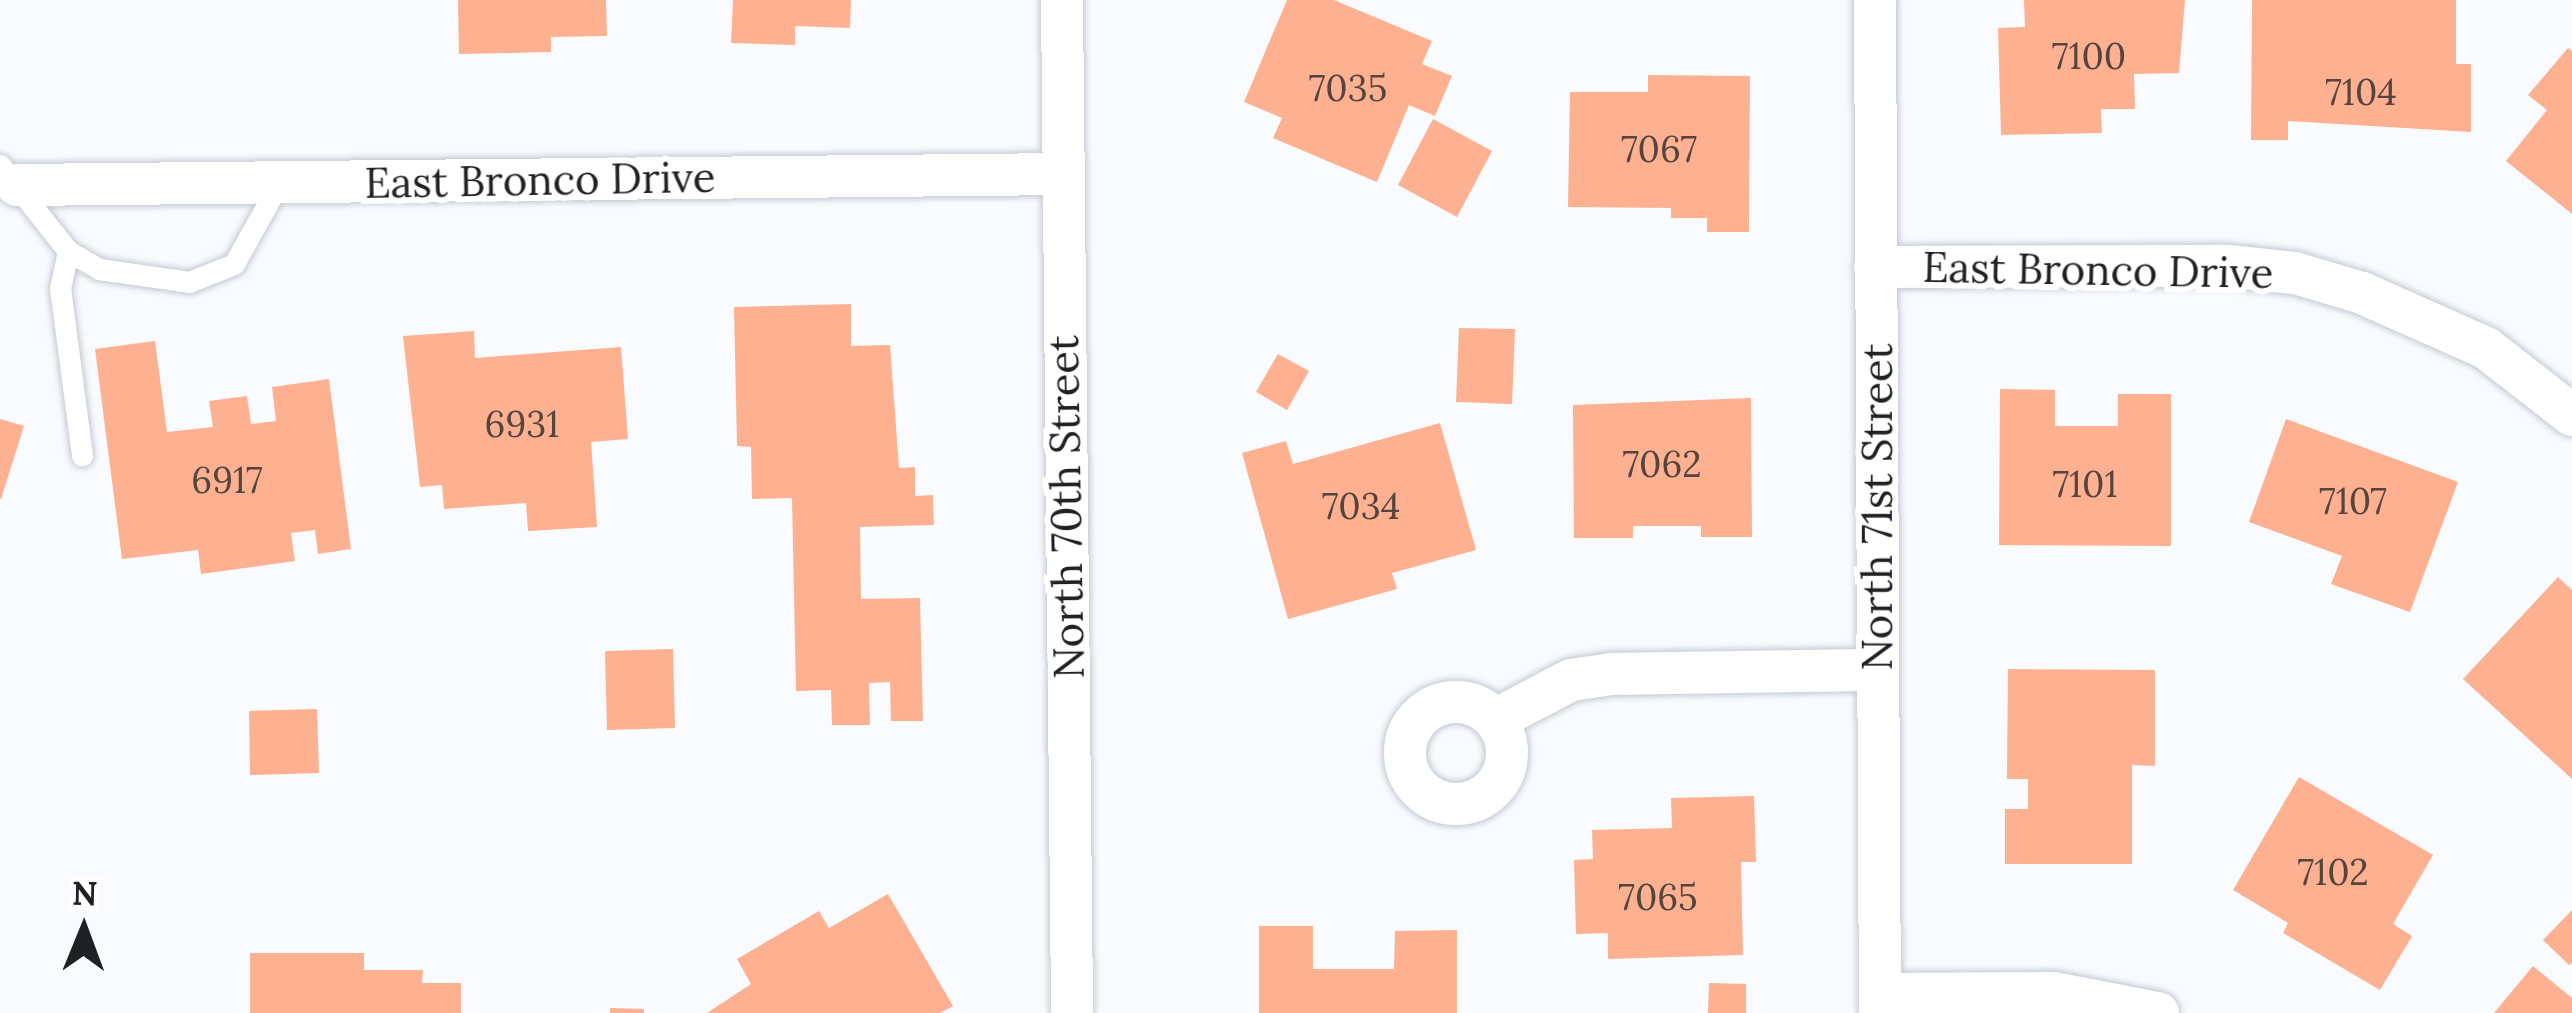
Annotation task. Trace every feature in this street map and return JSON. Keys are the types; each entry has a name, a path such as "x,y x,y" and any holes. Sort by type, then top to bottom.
{"street":[{"name":"North 70th Street","path":"1062,0 1072,1013"},
{"name":"North 71st Street","path":"1875,0 1880,1004"},
{"name":"East Bronco Drive","path":"8,175 279,183 1063,174"},
{"name":"East Bronco Drive","path":"1875,267 2228,266 2295,273 2362,293 2486,348 2572,415"},
{"path":"1495,720 1571,680 1612,674 1879,670"},
{"path":"1880,1004 2053,993 2158,1013"}],"lane":[{"path":"8,175 68,251 99,269 148,279 213,277 256,238 279,183"},
{"path":"68,251 60,288 82,456"}],"building":[{"path":"458,0 606,0 607,36 551,37 551,52 459,54"},
{"path":"733,0 851,0 850,28 795,26 795,45 731,43"},
{"path":"1287,0 1334,0 1432,41 1422,64 1452,76 1435,116 1409,105 1377,182 1273,138 1282,118 1244,102"},
{"path":"2024,0 2185,0 2179,73 2134,74 2135,109 2101,109 2102,133 2001,135 1998,28 2025,27"},
{"path":"2252,0 2456,0 2456,64 2471,64 2471,132 2288,121 2288,140 2251,140"},
{"path":"2568,48 2572,51 2572,214 2506,161 2547,110 2528,95"},
{"path":"1648,75 1750,76 1749,232 1707,232 1707,218 1671,218 1671,208 1568,207 1570,92 1648,92"},
{"path":"1433,119 1492,151 1457,217 1398,185"},
{"path":"851,304 851,346 890,345 899,468 915,467 915,496 933,495 934,525 860,527 861,599 920,598 923,721 891,721 890,682 869,683 870,725 832,725 831,690 796,691 792,498 752,499 751,447 737,446 734,307"},
{"path":"1459,328 1515,329 1512,404 1456,402"},
{"path":"474,331 475,358 621,347 628,439 591,442 597,527 528,531 526,503 444,509 442,485 420,487 403,336"},
{"path":"155,341 167,432 213,427 209,401 247,396 251,424 276,421 272,387 329,379 351,549 318,554 315,530 291,533 295,561 201,574 198,550 122,559 95,349"},
{"path":"1278,354 1309,371 1287,410 1256,392"},
{"path":"2000,389 2055,390 2055,426 2118,426 2118,394 2171,394 2171,546 1999,545"},
{"path":"1751,398 1752,537 1701,537 1701,526 1633,526 1633,538 1574,538 1573,405"},
{"path":"0,419 24,426 1,499 0,499"},
{"path":"2286,419 2458,482 2410,612 2331,584 2342,556 2249,522"},
{"path":"1440,423 1476,550 1392,573 1397,589 1288,619 1242,453 1286,441 1293,464"},
{"path":"2558,577 2572,590 2572,779 2463,679"},
{"path":"673,649 675,728 607,730 605,651"},
{"path":"2008,669 2155,670 2155,766 2132,765 2132,864 2005,864 2005,809 2028,809 2028,779 2007,779"},
{"path":"317,709 319,773 250,775 249,711"},
{"path":"2299,777 2433,855 2393,924 2412,936 2380,990 2283,933 2288,923 2233,890"},
{"path":"1754,796 1756,862 1741,862 1743,955 1608,959 1608,933 1576,934 1574,860 1593,859 1592,830 1672,828 1671,798"},
{"path":"888,894 953,1006 940,1013 707,1013 751,984 737,959 819,911 829,928"},
{"path":"2572,910 2572,963 2569,965 2543,940"},
{"path":"1259,926 1313,926 1313,969 1394,969 1395,931 1457,930 1457,1013 1259,1013"},
{"path":"250,953 364,953 364,970 423,970 422,983 461,983 461,1013 250,1013"},
{"path":"2533,966 2572,998 2572,1013 2494,1013"},
{"path":"1709,983 1746,984 1746,1013 1708,1013"},
{"path":"610,1008 644,1009 644,1013 610,1013"}]}
